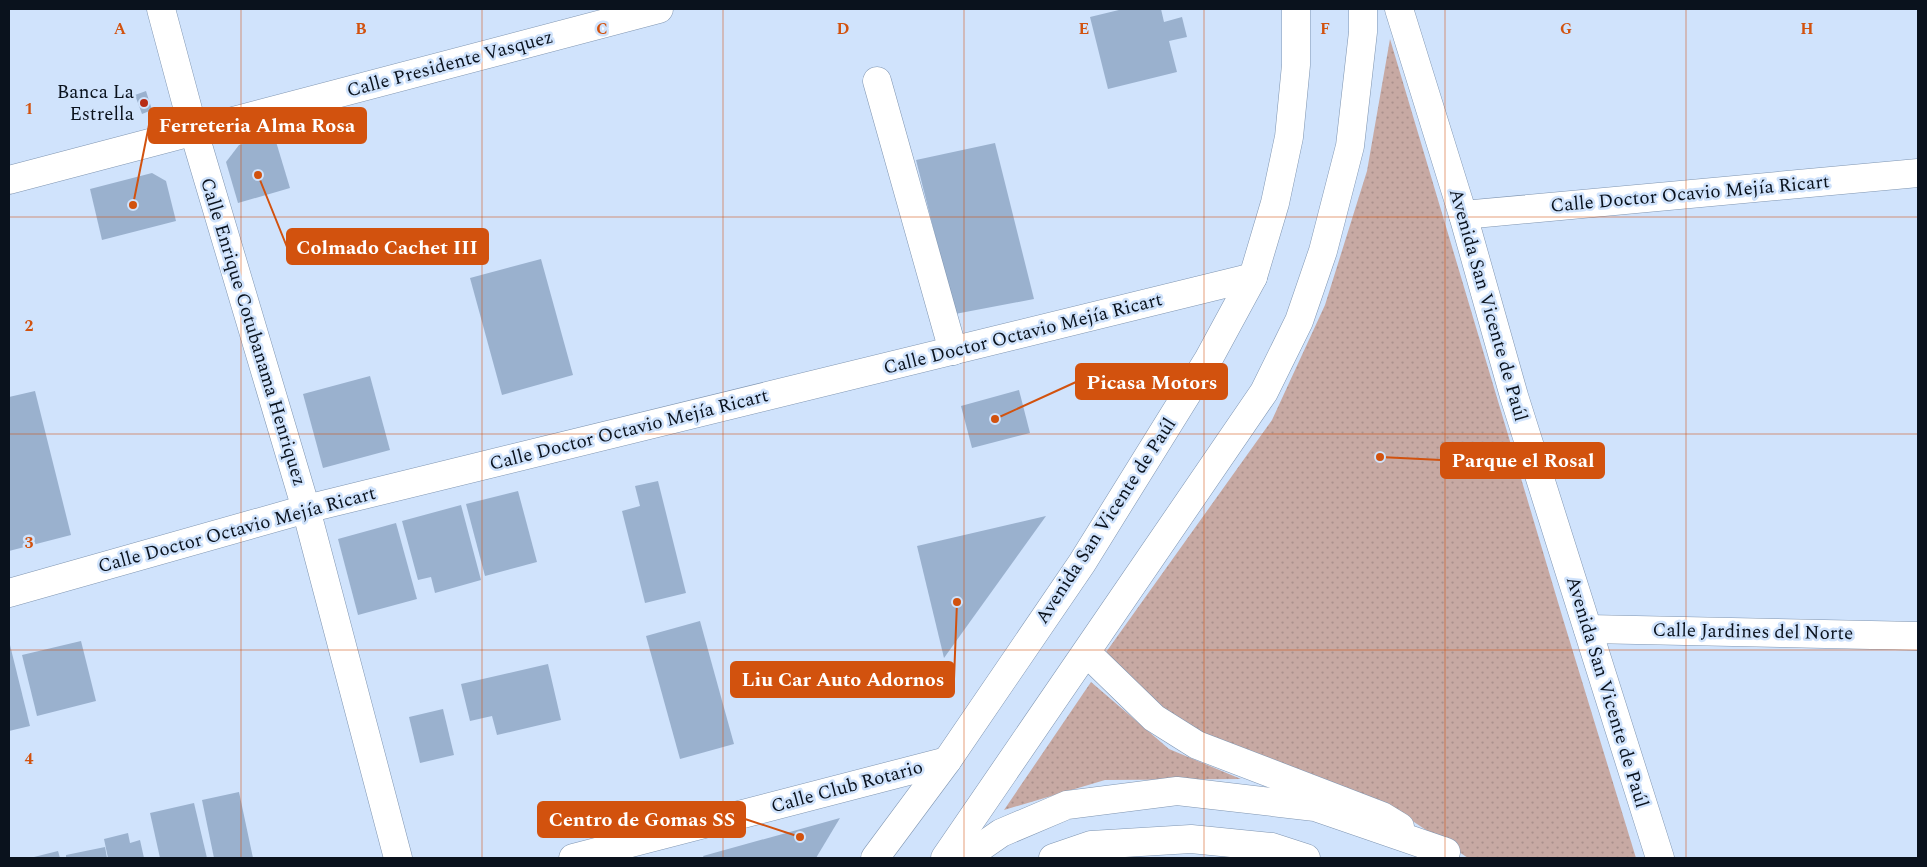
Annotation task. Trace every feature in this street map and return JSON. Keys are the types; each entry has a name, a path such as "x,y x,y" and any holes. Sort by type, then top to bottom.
{"street":[{"name":"Calle Enrique Cotubanama Henriquez","path":"161,9 194,132 306,509 398,858"},
{"name":"Calle Presidente Vasquez","path":"9,180 659,9"},
{"name":"Avenida San Vicente de Paúl","path":"875,858 947,761 1082,563 1208,360 1252,277 1275,203 1289,137 1296,65 1296,9"},
{"path":"945,858 1264,392 1299,320 1323,251 1350,146 1363,32 1362,9"},
{"name":"Avenida San Vicente de Paúl","path":"1399,9 1463,215 1514,396 1660,858"},
{"path":"877,80 953,351"},
{"name":"Calle Doctor Ocavio Mejía Ricart","path":"1463,215 1918,173"},
{"name":"Calle Doctor Octavio Mejía Ricart","path":"9,593 306,509 1252,277"},
{"name":"Calle Jardines del Norte","path":"1588,629 1918,636"},
{"path":"1087,653 1154,718 1197,745 1382,816 1450,855"},
{"name":"Calle Club Rotario","path":"573,858 947,761"},
{"path":"965,858 1001,833 1067,805 1177,791 1315,807 1450,855"},
{"path":"1053,858 1091,845 1191,839 1272,847 1306,858"}],"shaded area":[{"path":"1390,39 1636,858 1468,858 1393,808 1200,735 1163,710 1104,655 1272,420 1325,305 1367,171"},
{"path":"1091,682 1169,749 1241,779 1105,780 1004,810"}],"building":[{"path":"1123,9 1161,9 1164,22 1182,17 1187,37 1169,41 1177,72 1108,89 1090,17"},
{"name":"Banca La Estrella","path":"146,91 152,110 142,114 135,95"},
{"path":"274,135 290,188 238,203 226,162 239,145"},
{"path":"995,143 1034,299 955,314 916,160"},
{"path":"152,173 166,181 176,221 102,240 90,189"},
{"path":"541,259 573,375 502,395 470,278"},
{"path":"370,376 390,450 323,468 303,394"},
{"path":"1019,390 1030,433 972,448 961,406"},
{"path":"35,391 71,535 9,551 9,397"},
{"path":"658,481 686,593 645,603 622,511 640,506 635,486"},
{"path":"518,491 537,562 485,576 466,504"},
{"path":"461,505 481,580 435,593 431,577 418,580 402,521"},
{"path":"1046,516 944,658 917,546"},
{"path":"396,523 417,599 358,615 338,539"},
{"path":"700,621 734,744 680,759 646,636"},
{"path":"9,641 30,726 9,731"},
{"path":"81,641 96,701 37,716 22,655"},
{"path":"548,664 561,720 497,735 492,716 470,721 461,684"},
{"path":"443,709 454,755 420,763 409,717"},
{"path":"239,792 253,858 214,858 202,800"},
{"path":"194,803 207,858 160,858 150,813"},
{"path":"840,818 816,858 704,858 703,856"},
{"path":"128,833 130,843 140,840 144,858 108,858 104,839"},
{"path":"105,847 107,858 66,858 66,855"},
{"path":"58,851 60,858 30,858"}],"place":[{"name":"Banca La Estrella","path":"144,103"},
{"name":"Colmado Cachet III","path":"258,175"},
{"name":"Ferreteria Alma Rosa","path":"133,205"},
{"name":"Picasa Motors","path":"995,419"},
{"name":"Parque el Rosal","path":"1380,457"},
{"name":"Liu Car Auto Adornos","path":"957,602"},
{"name":"Centro de Gomas SS","path":"800,837"}]}
